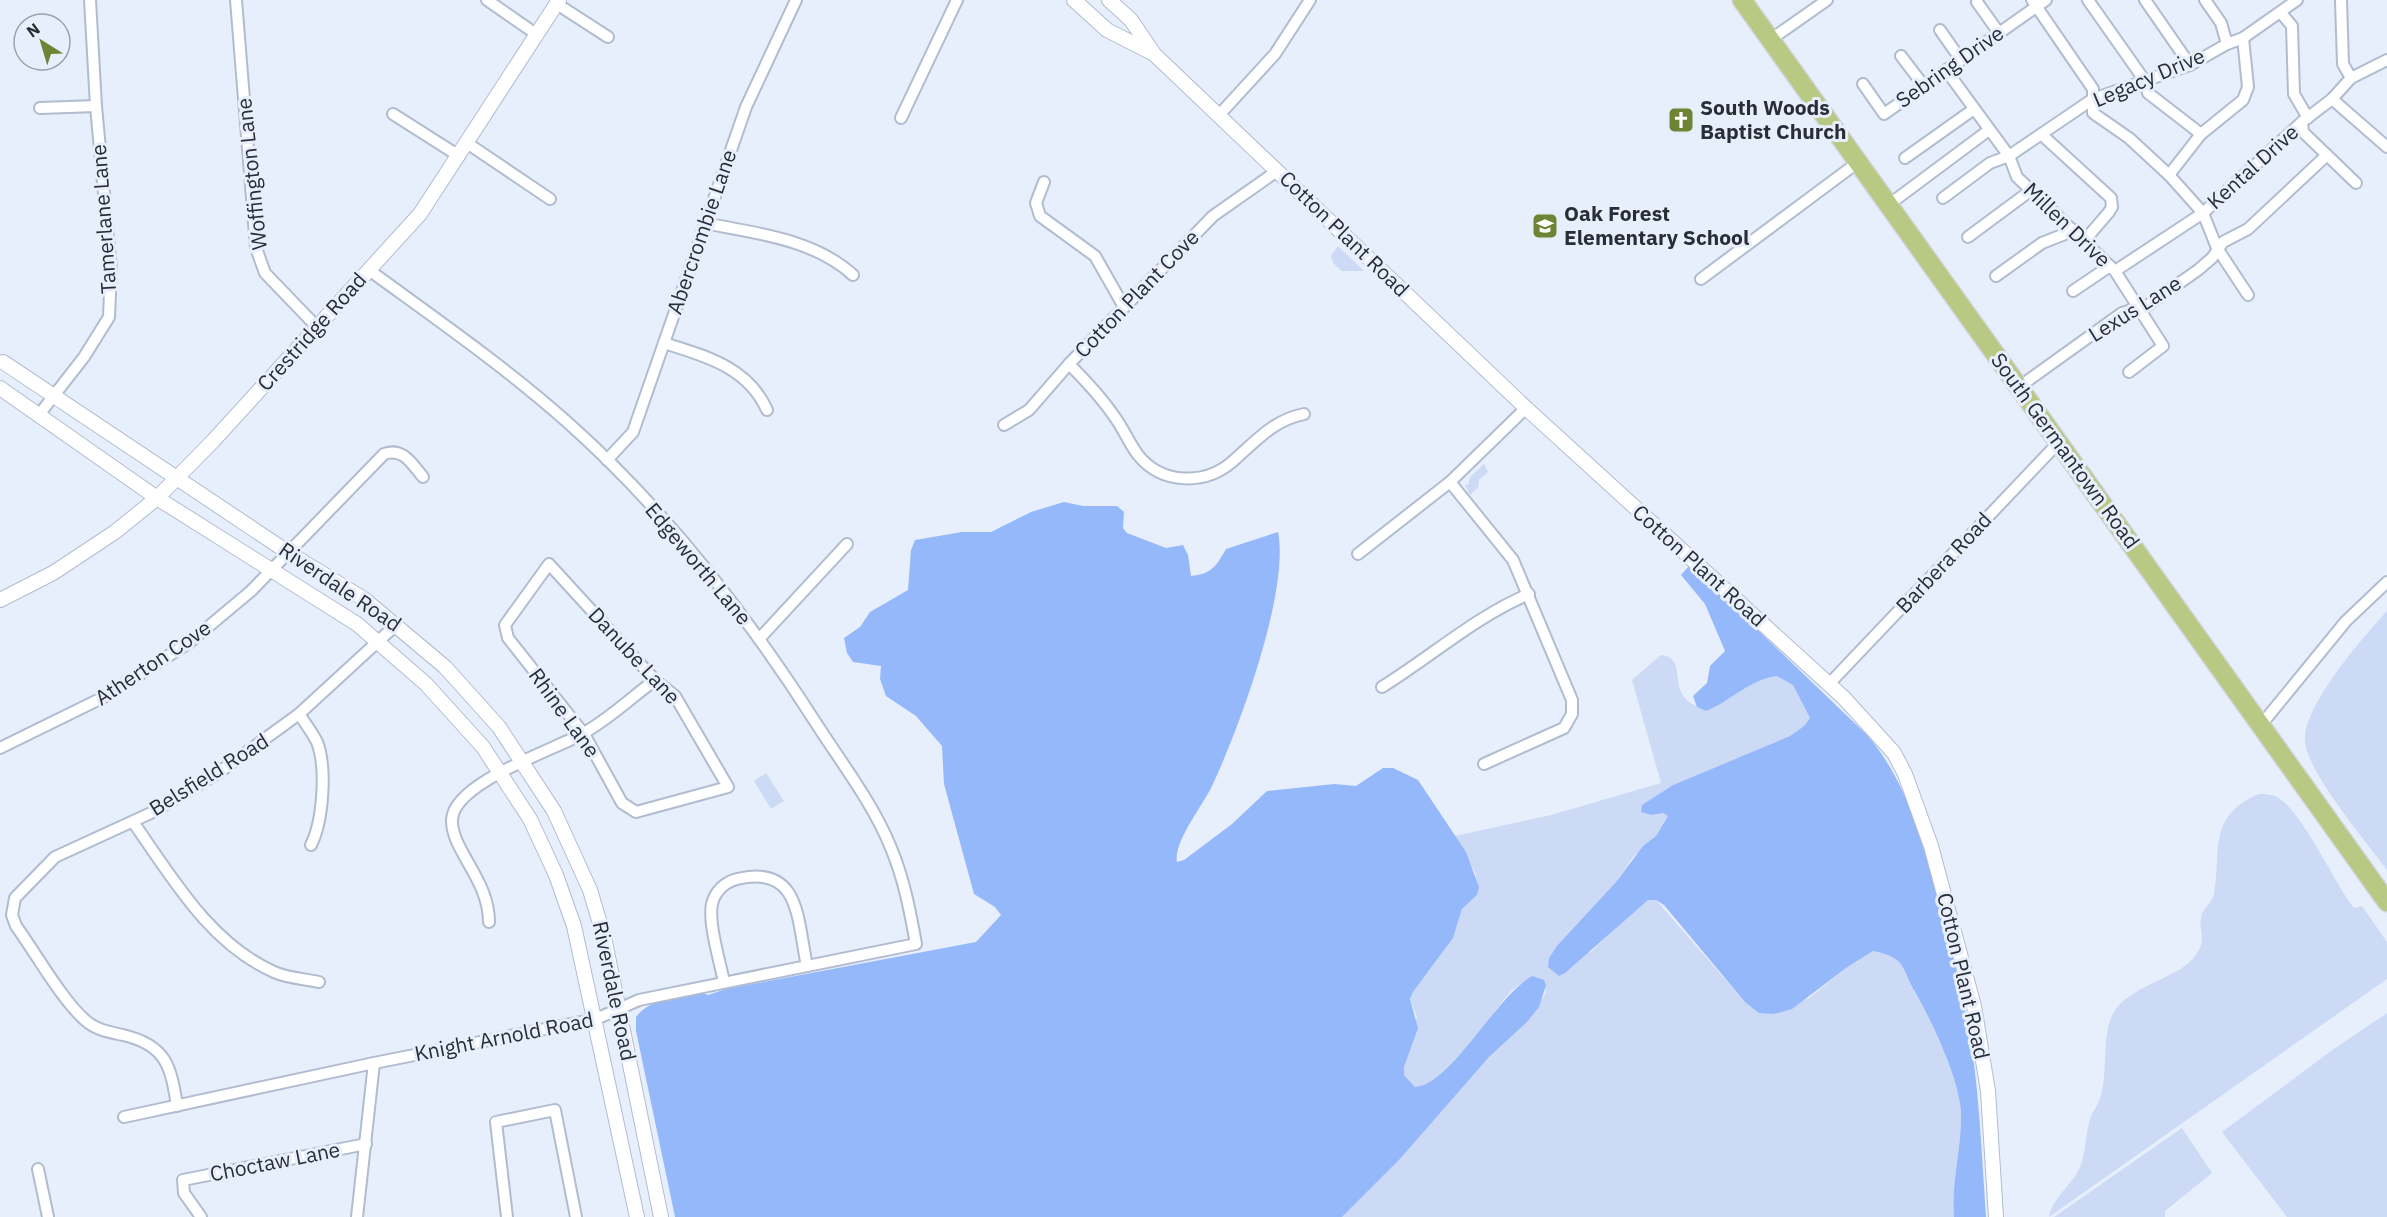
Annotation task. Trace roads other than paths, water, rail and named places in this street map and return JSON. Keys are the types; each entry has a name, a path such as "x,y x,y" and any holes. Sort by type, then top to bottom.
{"main road":[{"name":"South Germantown Road","path":"1742,0 1887,206 2060,441 2387,902"}],"street":[{"name":"Tamerlane Lane","path":"38,416 84,357 110,317 111,269 96,106 90,0"},
{"name":"Woffington Lane","path":"236,0 256,248 265,273 316,326"},
{"path":"487,0 536,34"},
{"name":"Abercrombie Lane","path":"607,460 633,432 704,223 751,94 796,0"},
{"path":"901,118 957,0"},
{"name":"Cotton Plant Road","path":"1074,0 1107,30 1154,54"},
{"name":"Cotton Plant Road","path":"1109,0 1131,20 1154,54 1220,114 1526,408 1829,684 1867,721 1894,753 1909,783 1931,846 1974,1006 1988,1091 1996,1217"},
{"path":"1220,114 1275,54 1310,0"},
{"path":"1770,40 1827,0"},
{"path":"2088,0 2145,81 2148,93 2201,134"},
{"path":"2145,0 2190,64"},
{"path":"2205,0 2221,22 2227,44"},
{"name":"Legacy Drive","path":"1943,198 1996,159 2009,156 2093,99 2190,64 2243,38 2297,0"},
{"path":"2341,0 2343,64 2351,78"},
{"path":"558,2 608,37"},
{"name":"Crestridge Road","path":"0,600 85,553 157,498 176,478 420,214 558,2"},
{"path":"1977,2 1999,33"},
{"path":"2038,2 2093,89 2093,113 2129,138 2169,175 2203,213 2217,248 2248,295"},
{"name":"Sebring Drive","path":"1863,84 1884,114 1999,33 2038,2"},
{"path":"2281,13 2292,26 2294,94 2305,120 2303,132 2356,183"},
{"path":"1940,30 1961,60"},
{"path":"2169,175 2201,134 2244,100 2248,87 2243,38"},
{"path":"1901,56 1924,86"},
{"name":"Kental Drive","path":"2073,291 2203,213 2305,120 2332,99 2351,78 2387,60"},
{"name":"Millen Drive","path":"1946,70 2009,156 2017,177 2112,268 2163,346 2129,372"},
{"path":"2332,99 2387,147"},
{"path":"40,108 96,106"},
{"path":"1905,158 1974,109"},
{"path":"393,114 459,156"},
{"path":"1887,206 1989,130"},
{"path":"2041,134 2111,198 2109,212 2085,240"},
{"path":"467,144 550,199"},
{"name":"Lexus Lane","path":"2019,387 2122,314 2154,302 2198,270 2212,258 2217,248 2225,240 2248,229 2326,155"},
{"path":"1701,279 1857,163"},
{"name":"Cotton Plant Cove","path":"1004,424 1029,410 1069,364 1213,216 1277,171"},
{"path":"1044,182 1036,203 1040,216 1095,256 1124,307"},
{"path":"1968,237 2030,191"},
{"path":"704,223 786,240 835,260 853,275"},
{"path":"1996,276 2042,243 2074,230"},
{"name":"Edgeworth Lane","path":"369,270 496,363 607,460 698,559 795,691 884,831 903,882 916,944"},
{"path":"664,343 724,363 752,387 767,410"},
{"name":"Riverdale Road","path":"1,364 289,553 364,599 397,624 467,689 523,762 554,811 590,890 604,938 661,1217"},
{"path":"1069,364 1107,407 1138,455 1159,471 1179,477 1201,478 1215,473 1278,422 1304,414"},
{"name":"Riverdale Road","path":"0,388 157,498 339,612 379,641 444,701 483,747 530,819 556,875 582,953 637,1217"},
{"path":"1358,554 1450,482 1526,408"},
{"name":"Barbera Road","path":"1829,684 2060,441"},
{"name":"Atherton Cove","path":"0,748 83,708 148,671 208,627 271,571 384,454 397,452 403,455 423,477"},
{"path":"1450,482 1503,546 1529,594 1570,692 1571,719 1559,731 1484,764"},
{"path":"759,639 847,544"},
{"name":"Danube Lane","path":"549,564 656,680 675,696 728,787"},
{"name":"Rhine Lane","path":"549,564 505,625 507,638 584,734 622,803 636,812 728,787"},
{"path":"2261,725 2346,621 2387,582"},
{"path":"1382,687 1426,660 1483,617 1529,594"},
{"name":"Belsfield Road","path":"177,1106 172,1075 161,1054 146,1042 107,1032 85,1020 16,926 11,907 18,893 55,857 133,822 218,773 299,714 397,624"},
{"path":"489,922 487,898 453,831 453,814 465,796 523,762 584,734 656,680"},
{"path":"299,714 316,742 321,758 320,824 311,845"},
{"path":"133,822 195,907 229,944 275,973 319,982"},
{"path":"724,982 711,905 718,890 725,884 754,876 771,876 787,889 795,906 807,966"},
{"name":"Knight Arnold Road","path":"124,1117 374,1063 596,1019 619,1011 639,1000 916,944"},
{"path":"357,1217 374,1063"},
{"path":"507,1217 496,1122 555,1110 576,1217"},
{"name":"Choctaw Lane","path":"201,1217 184,1193 183,1180 366,1144"},
{"path":"38,1169 48,1217"}],"place":[{"name":"South Woods Baptist Church","path":"1681,120"},
{"name":"Oak Forest Elementary School","path":"1545,226"}]}
